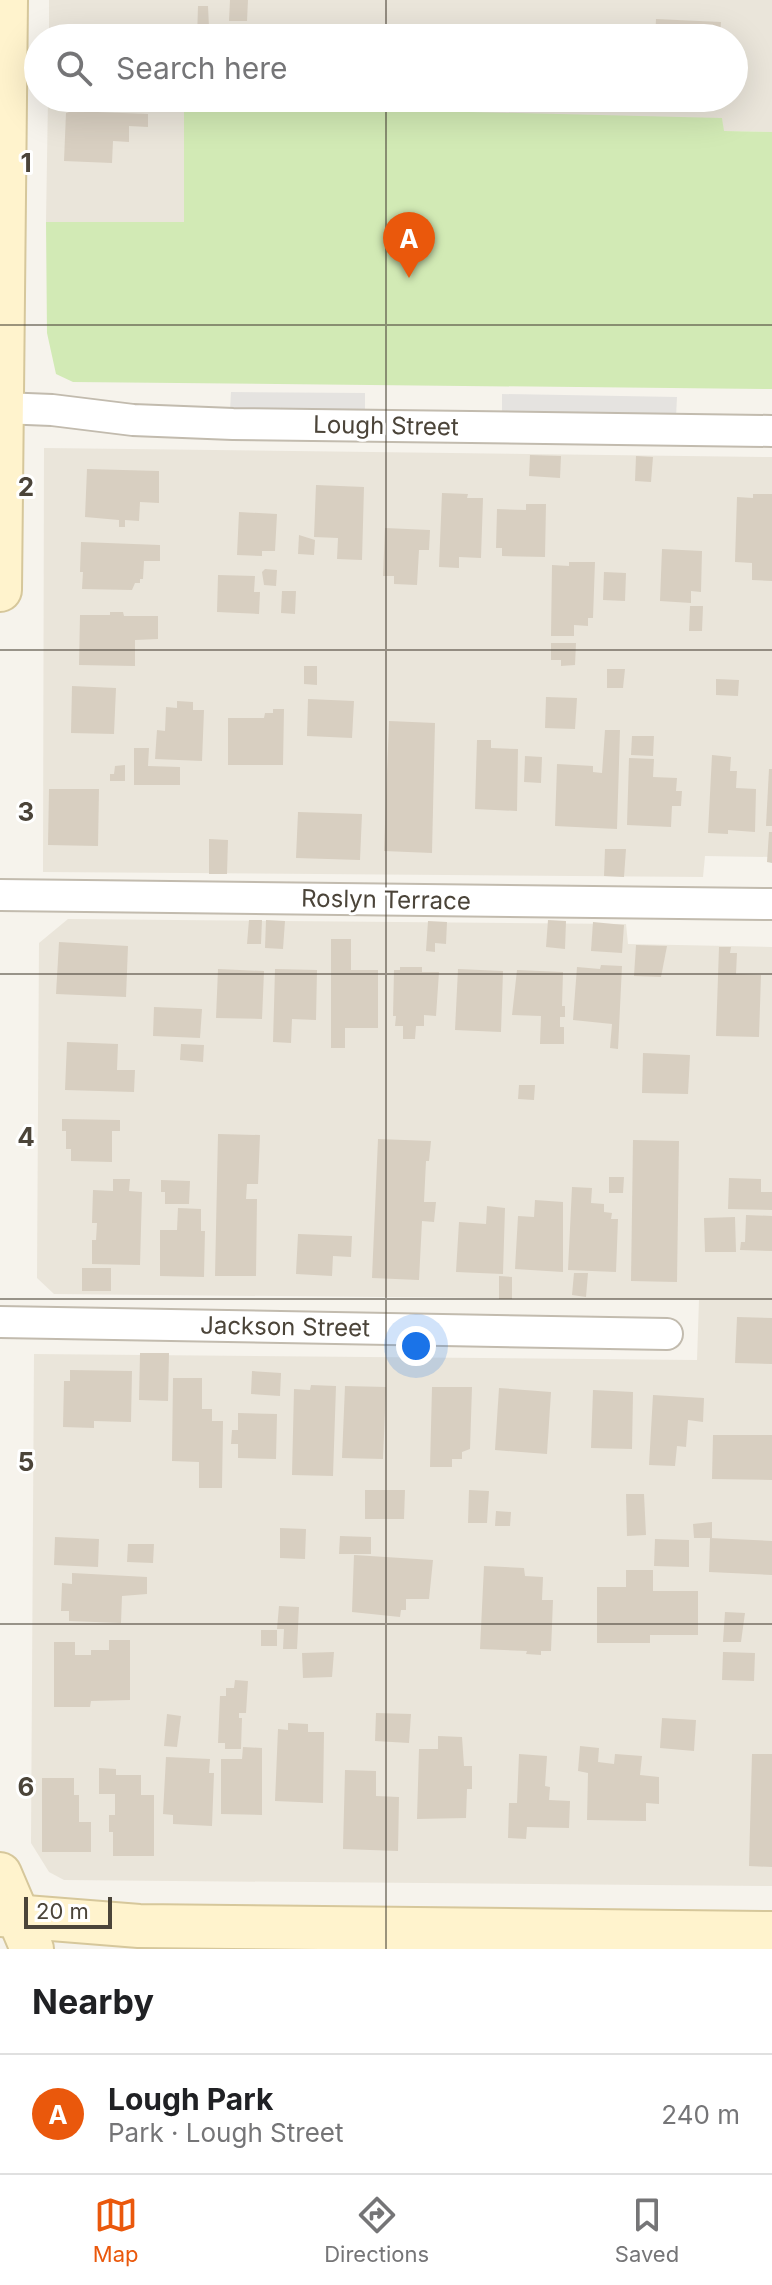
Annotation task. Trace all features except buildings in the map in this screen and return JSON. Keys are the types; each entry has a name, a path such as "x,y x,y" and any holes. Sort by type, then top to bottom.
{"main road":[{"path":"0,590 2,57 6,0"},
{"path":"0,1874 17,1927 772,1933"}],"street":[{"name":"Lough Street","path":"2,408 52,410 133,420 233,424 772,431"},
{"name":"Roslyn Terrace","path":"0,895 772,904"},
{"name":"Jackson Street","path":"0,1322 667,1334"}],"shaded area":[{"path":"49,0 772,0 772,132 723,131 722,119 432,112 748,112 748,24 49,24"},
{"path":"48,112 184,112 185,222 46,222"},
{"path":"231,392 365,393 365,413 230,411"},
{"path":"502,394 677,397 676,417 502,415"},
{"path":"44,448 772,457 772,857 705,856 703,877 43,872"},
{"path":"68,919 626,924 628,944 772,947 772,1886 64,1880 49,1872 31,1843 34,1354 697,1360 699,1300 54,1294 37,1278 39,943"}],"green space":[{"path":"184,112 474,112 722,118 724,131 772,132 772,389 73,382 56,374 47,333 46,222 184,222"}],"place":[{"name":"Lough Park","path":"409,278"}]}
